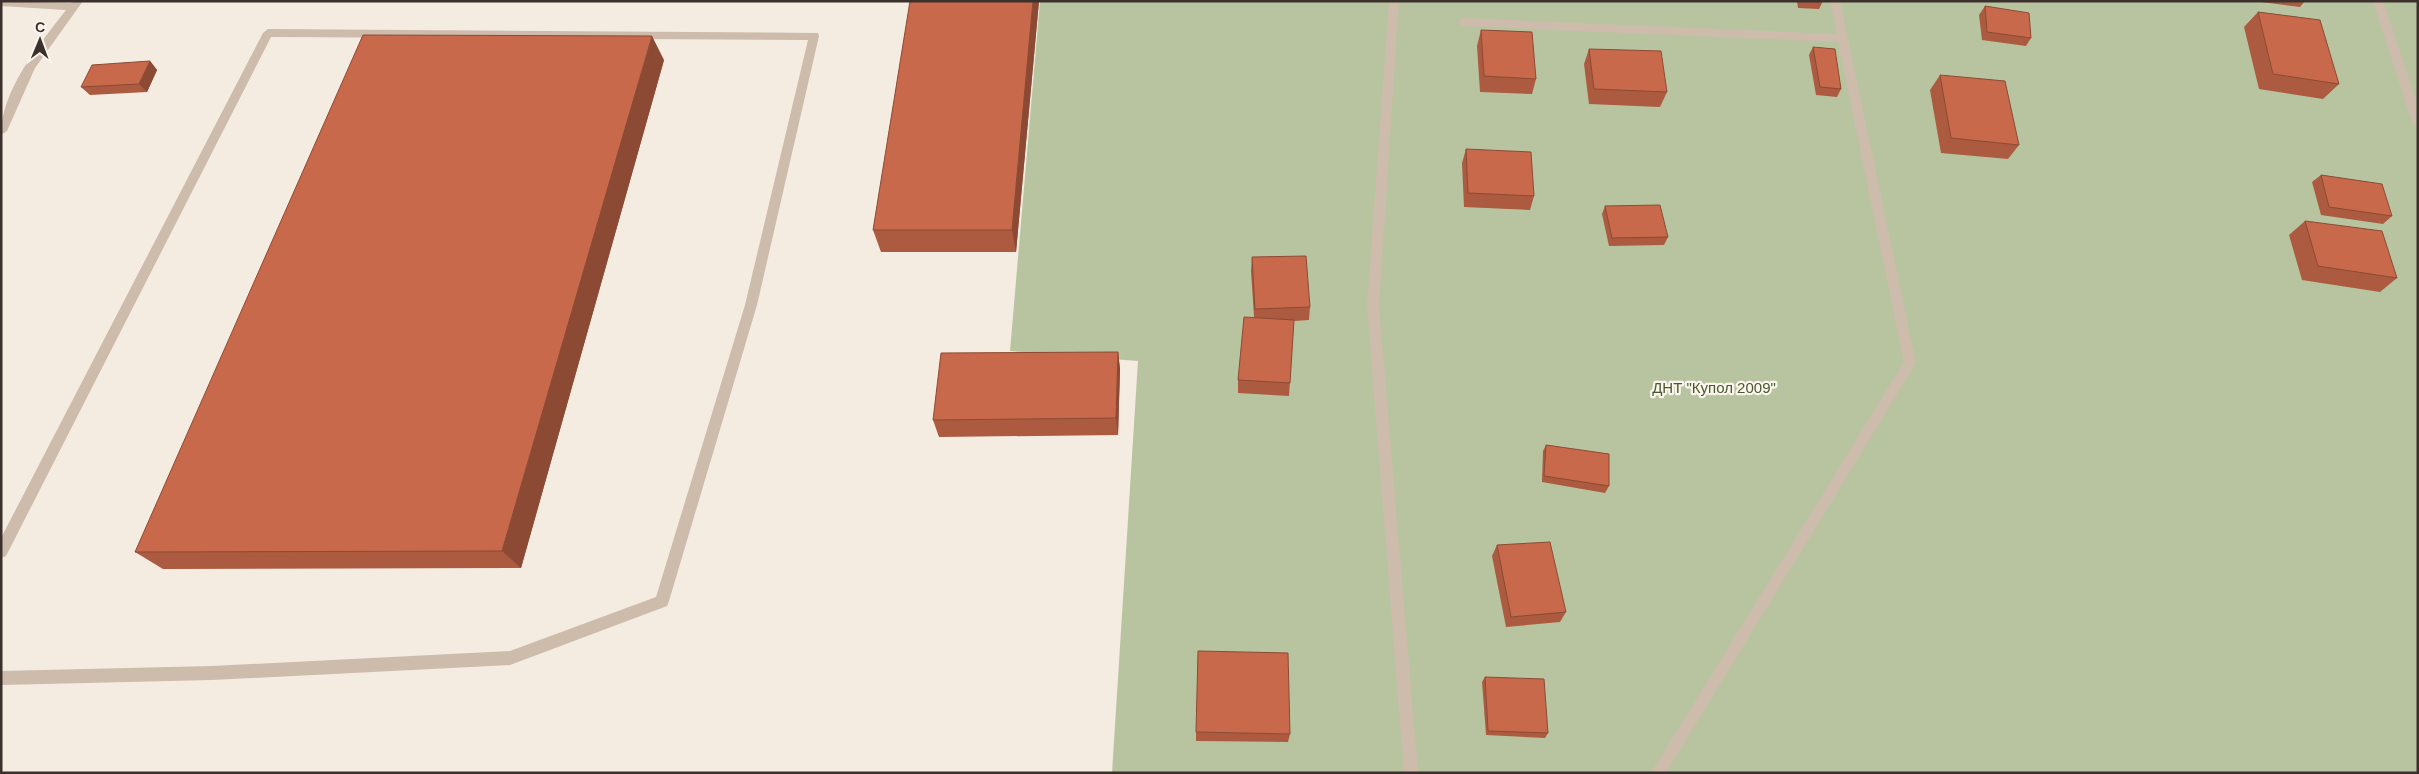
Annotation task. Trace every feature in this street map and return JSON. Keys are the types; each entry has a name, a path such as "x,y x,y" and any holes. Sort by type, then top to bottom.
{"street":[{"path":"1394,1 1373,304 1411,773"},
{"path":"1658,773 1910,363 1835,1"},
{"path":"2378,1 2418,123"},
{"path":"1,2 76,4"},
{"path":"1,131 30,66 76,4"},
{"path":"1462,22 1842,38"},
{"path":"1,552 268,33 814,36 751,305 662,601 510,658 212,673 1,678"}],"green space":[{"name":"ДНТ \"Купол 2009\"","path":"1040,1 2418,1 2418,773 1112,773 1138,361 1010,351"}],"building":[{"path":"910,1 1033,1 1012,230 873,230"},
{"path":"1985,6 2029,13 2031,38 1987,32"},
{"path":"2258,12 2320,20 2339,84 2273,74"},
{"path":"1481,30 1532,32 1536,79 1484,76"},
{"path":"363,35 652,36 502,551 135,552"},
{"path":"1813,47 1835,49 1841,89 1820,87"},
{"path":"1589,49 1661,51 1667,92 1594,89"},
{"path":"150,61 139,84 81,87 92,65"},
{"path":"1940,75 2005,81 2019,145 1951,138"},
{"path":"1466,149 1531,152 1534,196 1468,193"},
{"path":"2321,175 2382,184 2392,216 2329,207"},
{"path":"1660,205 1668,237 1612,238 1605,206"},
{"path":"2305,221 2382,231 2397,278 2318,266"},
{"path":"1306,256 1310,307 1255,309 1252,257"},
{"path":"1244,317 1294,320 1290,383 1238,380"},
{"path":"1118,352 1116,418 933,420 941,353"},
{"path":"1546,445 1609,454 1609,486 1544,476"},
{"path":"1550,542 1566,612 1511,617 1497,545"},
{"path":"1198,651 1288,653 1290,734 1196,732"},
{"path":"1485,677 1544,679 1548,733 1488,731"}]}
